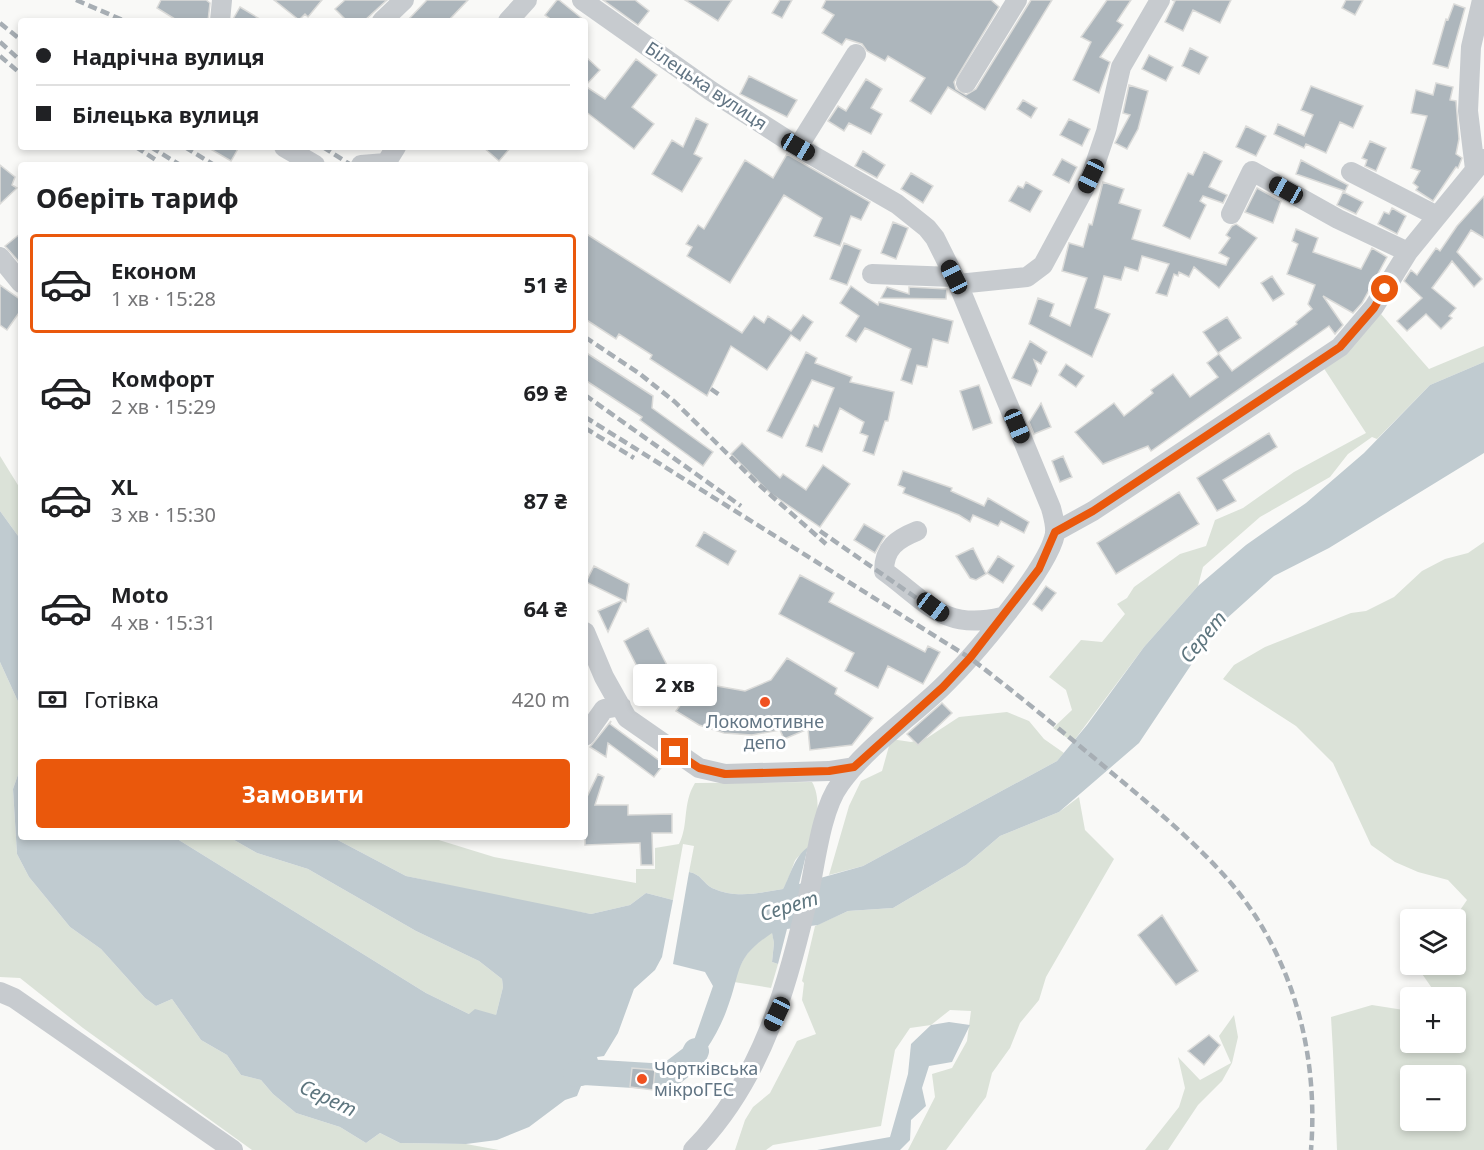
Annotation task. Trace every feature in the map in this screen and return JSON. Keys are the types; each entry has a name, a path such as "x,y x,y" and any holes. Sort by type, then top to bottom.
{"street":[{"path":"220,18 222,0"},
{"path":"385,18 404,0"},
{"path":"511,18 527,0"},
{"name":"Білецька вулиця","path":"582,0 702,84 798,147 897,204 917,219 935,238 956,280 1051,508 1055,532"},
{"path":"966,83 1017,0"},
{"path":"872,274 956,280 1027,277 1043,266 1091,176 1101,147 1121,67 1160,0"},
{"path":"693,1150 717,1126 754,1064 777,1014 791,971 819,847 836,789 854,767 943,687 1030,580 1046,557 1055,532 1093,511 1340,347 1374,308 1408,252 1480,164 1468,111 1472,47 1482,0"},
{"path":"798,147 856,54"},
{"path":"289,150 310,162"},
{"path":"373,162 390,158"},
{"path":"1231,214 1252,171 1338,219 1408,252"},
{"path":"1351,172 1437,216"},
{"path":"0,257 18,279"},
{"path":"917,531 892,545 884,561 884,571 949,619 975,623 1002,617"},
{"path":"588,638 627,718 690,764 709,772 725,774 829,771 854,767"},
{"path":"588,732 604,709 621,706"},
{"path":"0,992 23,1004 233,1150"}],"shaded area":[{"path":"1381,314 1429,369 1484,346 1484,362 1430,385 1377,439 1372,437 1348,454 1330,477 1260,517 1203,567 1198,586 1144,647 1073,742 1053,728 1072,710 1066,690 1049,677 1081,640 1102,642 1125,614 1117,604 1127,598 1134,587 1180,554 1206,546 1215,520 1243,508 1294,472 1366,433 1323,367 1357,339"},
{"path":"0,456 18,485 18,536 0,511"},
{"path":"1484,542 1484,1150 1337,1150 1331,1017 1372,1005 1400,1009 1400,1053 1466,1053 1466,987 1431,987 1423,975 1466,975 1466,909 1461,909 1467,900 1448,880 1418,872 1395,862 1371,845 1333,763 1296,726 1223,679 1234,665 1265,647 1351,613 1366,611 1394,597 1422,571 1445,559 1468,553"},
{"path":"0,662 18,701 18,775 13,789 17,854 29,877 70,927 101,949 145,998 156,1006 172,999 201,1040 227,1055 241,1075 261,1080 273,1094 296,1113 340,1127 366,1143 380,1133 400,1143 466,1144 499,1150 252,1150 83,1028 20,978 0,977"},
{"path":"1007,712 1029,721 1044,739 1064,753 1057,761 863,866 829,875 849,806 861,781 882,771 891,739 911,742 927,738 959,717"},
{"path":"812,782 818,805 814,831 809,846 795,861 783,889 739,894 712,888 689,872 694,846 683,844 673,900 646,893 630,905 591,914 406,876 338,840 439,840 494,857 636,883 636,869 655,869 655,848 679,844 684,829 688,799 695,783"},
{"path":"1079,797 1085,830 1114,859 1046,977 1039,1000 1020,1023 1010,1048 992,1073 986,1097 946,1150 908,1150 935,1097 932,1074 952,1068 967,1041 971,1011 950,1010 931,1025 910,1028 895,1050 881,1126 773,1145 766,1150 735,1150 745,1120 753,1107 770,1093 797,1041 816,1034 802,1000 804,983 802,981 815,926 848,911 893,908 966,865 1000,836 1059,812"},
{"path":"179,840 234,840 257,853 308,869 416,931 479,961 502,979 503,987 496,1015 469,1014 426,993"},
{"path":"772,932 774,943 772,962 778,964 771,988 734,982 748,953"},
{"path":"1234,1015 1238,1037 1232,1063 1222,1081 1198,1105 1168,1150 1145,1150 1179,1107 1185,1088 1178,1057 1200,1080 1231,1063 1219,1036"}],"water":[{"path":"1484,362 1484,453 1329,548 1274,576 1215,629 1139,743 1059,812 1000,836 966,865 893,908 848,911 818,925 787,929 778,964 772,962 774,943 772,933 759,942 740,966 723,1019 708,1046 684,1080 669,1083 671,1069 692,1046 713,986 705,972 673,964 689,872 712,888 730,893 748,894 783,889 796,861 808,847 799,884 863,866 1057,761 1087,725 1144,647 1198,586 1246,545 1306,503 1364,453 1430,385"},
{"path":"0,511 18,536 18,701 0,662"},
{"path":"18,775 18,840 179,840 426,993 469,1014 475,1009 496,1015 503,987 502,979 479,961 416,931 308,869 257,853 234,840 338,840 406,876 591,914 630,905 646,893 673,900 662,957 655,970 634,989 618,1033 604,1056 597,1057 599,1064 609,1069 607,1080 581,1086 577,1096 565,1100 529,1127 497,1140 466,1144 400,1143 380,1133 366,1143 340,1127 296,1113 273,1094 261,1080 241,1075 227,1055 201,1040 172,999 156,1006 145,998 101,949 70,927 29,877 17,854 13,789"},
{"path":"949,1022 970,1025 952,1062 929,1066 922,1088 926,1106 911,1120 910,1140 900,1150 817,1150 890,1137 908,1074 911,1044 931,1025"}],"building":[{"path":"161,0 206,0 210,3 208,18 173,18 157,8"},
{"path":"274,0 322,0 308,17 305,14 301,18 296,18"},
{"path":"345,0 387,0 367,18 344,18 335,9"},
{"path":"427,0 468,0 451,18 410,18"},
{"path":"559,0 581,18 549,18 545,15"},
{"path":"603,0 635,0 649,11 638,25"},
{"path":"685,0 732,0 718,21"},
{"path":"780,0 792,0 782,18 772,13"},
{"path":"826,0 991,0 999,7 954,82 956,89 966,95 976,89 1031,0 1052,0 985,110 948,87 931,114 910,101 925,78 888,56 885,61 867,51 862,44 846,39 842,45 822,33 834,15 822,8"},
{"path":"1107,0 1131,0 1117,21 1123,25 1100,57 1110,62 1099,93 1073,80 1091,42 1081,37"},
{"path":"1172,0 1231,0 1220,23 1193,10 1183,31 1165,22 1175,1"},
{"path":"1346,0 1363,0 1355,15 1342,8"},
{"path":"1454,4 1465,8 1448,68 1433,64 1446,19 1448,20"},
{"path":"240,7 258,18 234,18"},
{"path":"1190,48 1208,57 1199,74 1182,66"},
{"path":"1149,55 1173,67 1166,81 1142,69"},
{"path":"588,59 600,70 588,83"},
{"path":"636,59 657,75 632,107 654,124 634,149 588,113 588,88 605,99"},
{"path":"749,76 797,100 787,117 740,94"},
{"path":"866,79 882,89 871,108 882,114 871,134 849,123 844,131 828,121 838,106 846,111"},
{"path":"1436,83 1453,87 1450,100 1456,101 1459,139 1456,154 1462,158 1458,168 1456,167 1433,201 1416,190 1418,187 1413,183 1420,171 1411,168 1427,116 1411,113 1416,90 1433,95"},
{"path":"1129,85 1148,91 1138,129 1127,149 1115,143 1130,115 1123,113"},
{"path":"1311,86 1363,106 1353,128 1340,122 1326,153 1306,144 1304,148 1274,134 1278,124 1304,136 1313,115 1301,110"},
{"path":"1023,100 1037,108 1031,118 1017,109"},
{"path":"696,118 708,124 694,154 702,158 682,192 652,174 672,140 683,147"},
{"path":"1069,119 1090,129 1082,146 1060,135"},
{"path":"1246,126 1266,136 1256,156 1236,147"},
{"path":"1370,141 1386,148 1376,171 1365,166 1367,160 1362,158"},
{"path":"212,150 237,150 231,161"},
{"path":"486,150 508,150 499,161"},
{"path":"863,151 885,165 877,178 855,166"},
{"path":"1204,152 1222,161 1209,187 1227,195 1223,203 1203,196 1200,201 1206,205 1190,239 1163,226 1188,173 1193,175"},
{"path":"787,154 870,202 861,220 851,216 840,246 814,236 822,218 784,195 730,283 687,256 692,247 686,244 698,225 704,229 745,160 773,178"},
{"path":"1062,159 1077,167 1069,183 1053,175"},
{"path":"1301,160 1348,185 1345,191 1296,174"},
{"path":"0,165 15,177 12,185 17,188 0,204"},
{"path":"911,173 933,186 923,203 901,189"},
{"path":"1026,182 1042,191 1030,212 1009,201 1018,186 1023,188"},
{"path":"1103,182 1124,189 1119,203 1141,210 1132,239 1226,265 1229,258 1219,253 1230,238 1226,235 1232,226 1236,224 1257,238 1219,288 1194,267 1189,277 1179,272 1178,276 1174,274 1167,296 1156,293 1169,264 1142,256 1138,271 1125,267 1121,280 1104,276 1095,308 1110,314 1092,357 1029,324 1038,298 1054,304 1050,316 1070,326 1087,278 1062,271 1069,243 1083,247 1089,224 1092,225"},
{"path":"1257,188 1281,201 1273,223 1245,212"},
{"path":"1343,192 1363,202 1356,214 1337,205"},
{"path":"1484,196 1484,238 1471,230 1457,252 1482,279 1474,287 1452,261 1432,288 1456,308 1449,316 1452,318 1441,329 1426,314 1407,331 1397,321 1422,298 1404,281 1411,270 1417,275 1436,248 1440,251 1457,226"},
{"path":"1392,208 1406,216 1397,234 1378,224 1384,212 1389,214"},
{"path":"893,222 908,228 896,259 881,253"},
{"path":"1296,229 1318,238 1313,252 1361,269 1372,248 1387,257 1362,303 1353,313 1323,296 1343,325 1335,334 1329,326 1151,451 1148,446 1103,464 1075,432 1114,403 1124,416 1153,393 1151,390 1173,374 1190,397 1218,377 1207,363 1219,354 1232,371 1297,324 1296,322 1312,309 1308,304 1315,285 1287,274 1298,244 1292,241"},
{"path":"18,235 18,261 5,246"},
{"path":"588,235 742,333 754,316 764,323 768,316 791,331 803,315 813,322 800,341 791,335 767,370 731,346 707,396 650,359 652,355 619,334 616,339 588,321"},
{"path":"844,243 861,250 847,285 830,279"},
{"path":"1272,276 1284,294 1273,301 1261,283"},
{"path":"0,285 18,298 18,314 7,330 0,325"},
{"path":"851,286 878,305 879,302 953,321 948,343 933,339 927,367 917,365 912,384 901,380 911,349 865,328 856,342 846,336 859,316 840,303"},
{"path":"887,287 909,294 909,287 947,289 946,299 881,298"},
{"path":"1227,317 1241,338 1218,353 1203,332"},
{"path":"1030,341 1047,352 1041,364 1034,360 1038,371 1031,386 1012,378"},
{"path":"806,352 817,358 815,363 852,377 850,382 894,392 888,421 885,421 874,455 863,451 868,436 860,433 864,422 840,408 822,452 806,446 814,425 818,427 834,388 812,380 782,438 767,431"},
{"path":"588,354 653,396 652,408 713,452 703,466 640,420 642,417 588,382"},
{"path":"1066,364 1084,376 1076,387 1059,375"},
{"path":"979,385 992,423 973,430 960,391"},
{"path":"1041,403 1051,427 1034,434 1029,422"},
{"path":"1269,433 1277,447 1223,480 1236,501 1217,511 1197,478"},
{"path":"742,443 780,478 783,474 806,490 823,465 850,484 820,527 770,493 731,454"},
{"path":"1063,456 1072,477 1060,482 1052,461"},
{"path":"903,471 952,488 951,491 984,506 988,498 1029,522 1024,533 1001,521 998,526 973,515 970,522 959,515 903,493 905,488 898,485"},
{"path":"1179,492 1199,524 1116,574 1097,543"},
{"path":"864,524 885,536 875,553 854,540"},
{"path":"704,532 736,551 728,565 696,546"},
{"path":"973,548 986,574 976,580 970,578 956,556"},
{"path":"998,556 1014,566 1003,583 987,573"},
{"path":"594,566 629,584 626,602 588,583"},
{"path":"800,575 834,593 829,602 925,652 928,646 940,652 923,684 888,666 878,688 845,671 854,653 779,614"},
{"path":"1046,586 1056,593 1042,611 1033,604"},
{"path":"623,600 608,632 598,611"},
{"path":"648,628 674,679 650,692 624,641"},
{"name":"Локомотивне депо","path":"787,658 837,688 835,694 873,718 852,745 810,750 808,729 784,739 780,730 752,735 724,733 699,725 676,711 702,674 717,686 745,691 771,680"},
{"path":"942,703 952,713 918,745 907,734"},
{"path":"611,721 610,724 664,764 654,777 608,743 606,757 590,747"},
{"path":"598,774 604,777 595,805 628,805 628,815 672,814 672,833 652,833 653,865 641,865 640,843 585,845 585,840 588,840 588,795"},
{"path":"1162,915 1198,971 1176,985 1138,935"},
{"path":"1209,1035 1220,1045 1204,1065 1188,1051"},
{"name":"Чортківська мікроГЕС","path":"632,1068 655,1070 653,1090 630,1087"}],"waterway":[{"name":"Серет","path":"576,1074 584,1072 667,1077 693,1057 696,1051"}],"railway":[{"path":"76,0 118,18"},
{"path":"0,23 18,38"},
{"path":"0,42 18,58"},
{"path":"0,56 18,71"},
{"path":"141,150 156,160"},
{"path":"156,150 175,162"},
{"path":"190,150 209,162"},
{"path":"328,150 346,162"},
{"path":"588,339 640,374 675,402 757,483 826,544"},
{"path":"711,389 721,396"},
{"path":"588,397 741,506"},
{"path":"588,419 970,658 1145,801 1210,860 1246,902 1283,967 1305,1038 1312,1112 1311,1150"},
{"path":"588,430 634,458"},
{"path":"820,531 928,606"}],"place":[{"name":"Локомотивне депо","path":"765,702"},
{"name":"Чортківська мікроГЕС","path":"642,1079"}],"route":[{"path":"675,752 699,768 725,774 829,771 854,767 943,687 970,658 1039,569 1055,532 1093,511 1340,347 1374,308 1385,289"}]}
